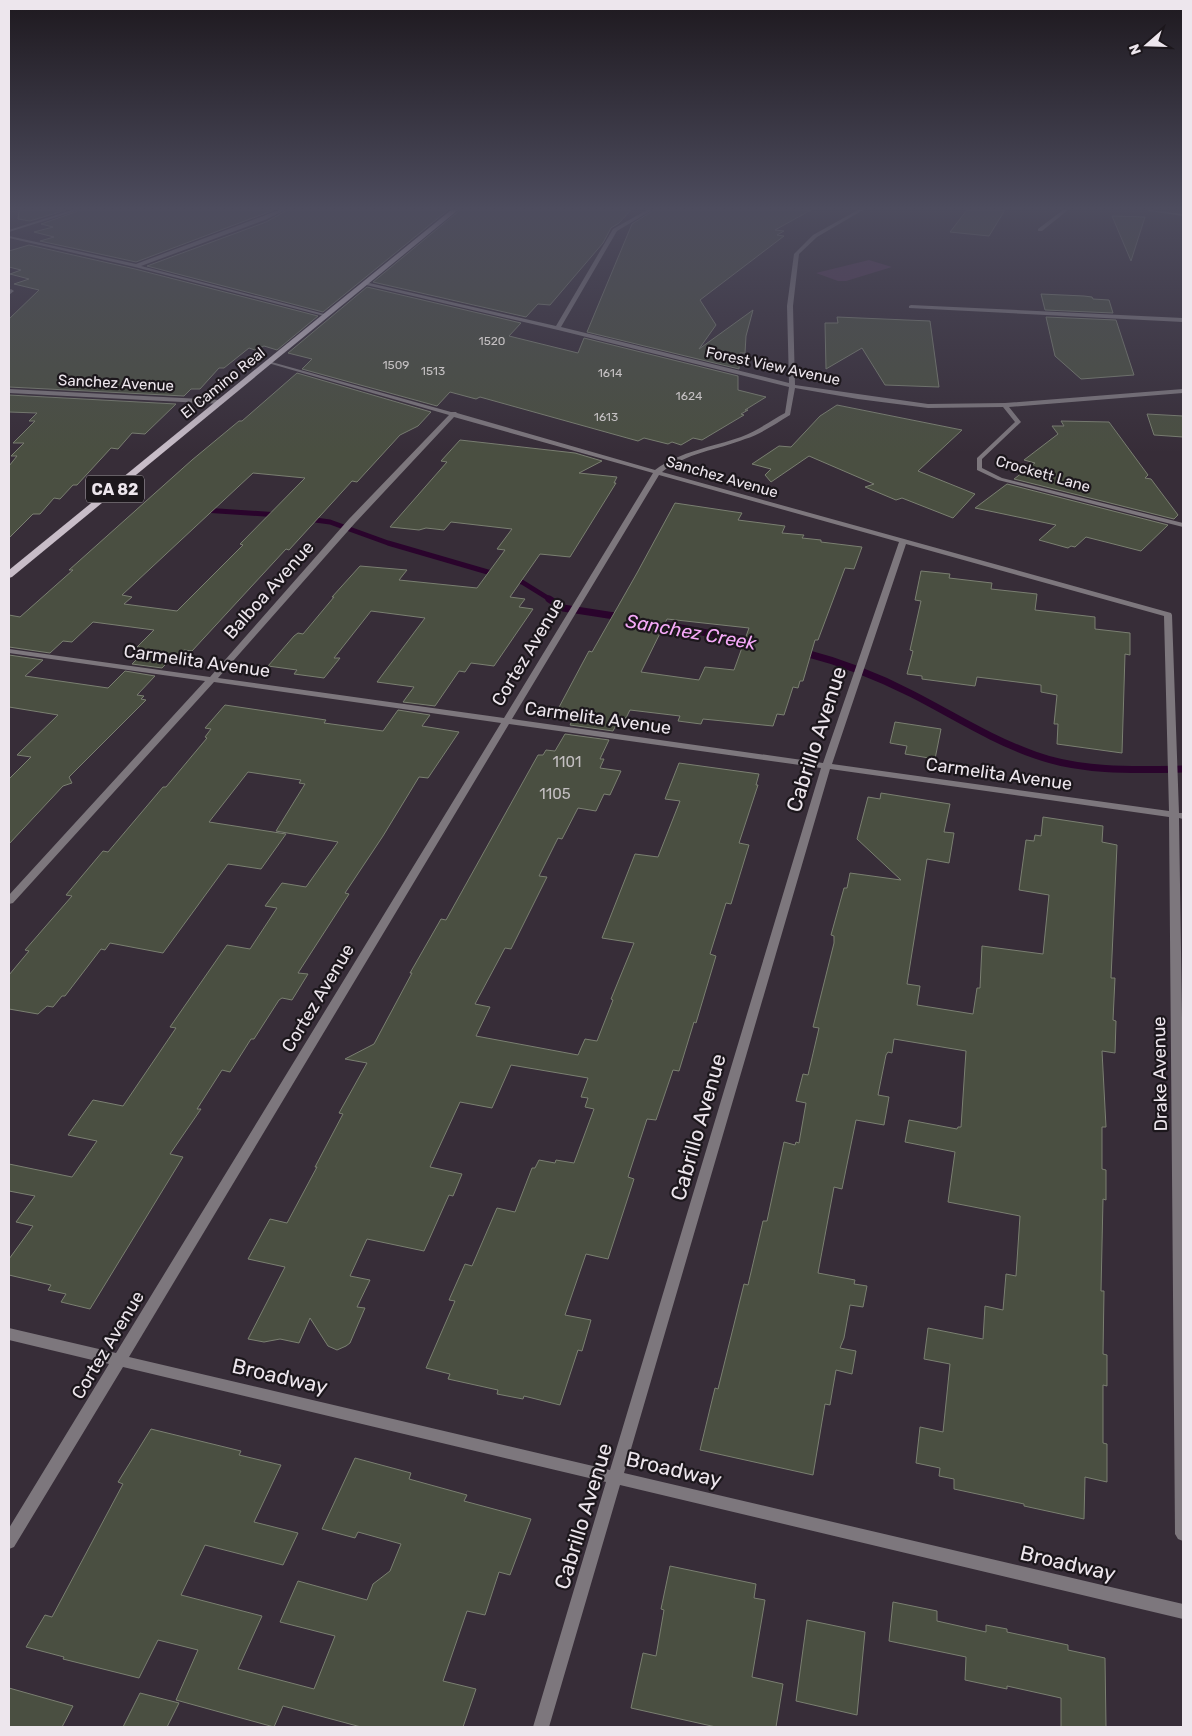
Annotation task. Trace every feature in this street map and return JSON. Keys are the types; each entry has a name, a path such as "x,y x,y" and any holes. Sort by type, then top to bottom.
{"main road":[{"name":"El Camino Real","path":"9,576 356,291"}],"street":[{"path":"231,291 326,316"},
{"name":"Forest View Avenue","path":"396,291 558,328 792,386 928,406 1005,405 1183,391"},
{"path":"558,328 580,291"},
{"path":"657,472 664,466 688,455 745,438 788,414 792,386 790,306 792,291"},
{"path":"911,307 1183,320"},
{"name":"Sanchez Avenue","path":"270,362 903,542 1168,615"},
{"name":"Sanchez Avenue","path":"9,391 222,402"},
{"name":"Crockett Lane","path":"1005,405 1018,422 978,459 979,469 1000,479 1183,525"},
{"name":"Balboa Avenue","path":"9,901 212,679 352,521 454,413"},
{"name":"Cortez Avenue","path":"9,1542 657,472"},
{"name":"Cabrillo Avenue","path":"540,1727 826,767 903,542"},
{"name":"Drake Avenue","path":"1168,615 1173,781 1179,815 1183,1534"},
{"name":"Carmelita Avenue","path":"9,651 1179,815"},
{"name":"Broadway","path":"9,1334 1183,1612"}],"building":[{"path":"38,291 221,291 318,316 277,350 264,346 255,350 249,348 224,368 219,368 200,389 191,389 184,396 9,387 9,319"},
{"path":"243,291 349,291 323,312"},
{"path":"362,291 384,291 521,323 509,336 578,353 584,338 738,376 738,390 766,397 745,410 748,410 741,414 744,415 702,440 693,438 681,445 672,442 668,444 644,438 638,441 480,397 476,399 450,392 437,406 302,369 312,359 288,353"},
{"path":"412,291 562,291 550,305 538,304 526,317"},
{"path":"604,291 712,291 700,300 716,325 699,349 753,310 746,336 745,353 740,353 739,369 587,332"},
{"path":"1041,294 1084,296 1092,297 1093,299 1109,300 1113,313 1045,310"},
{"path":"837,317 930,321 939,387 885,385 862,348 826,369 825,323 838,323"},
{"path":"1046,317 1116,320 1134,375 1081,379 1055,356"},
{"path":"297,373 431,412 418,426 400,435 357,482 352,481 192,651 184,650 175,655 162,668 132,664 145,651 137,650 140,647 137,647 154,630 93,622 72,642 63,641 50,653 9,647 9,615 20,617 73,570 69,570 192,460 239,421 242,421","holes":["253,473 305,478 240,544 243,545 177,611 124,604 132,597 122,595"]},
{"path":"9,395 176,404 145,434 132,433 118,449 111,448 77,485 73,485 60,499 54,498 40,514 33,514 9,538 9,466 17,456 11,456 24,443 13,443 35,421 29,421 37,413 9,412"},
{"path":"837,405 962,430 918,471 975,494 953,518 902,498 896,500 865,487 874,484 809,456 771,482 765,475 771,469 752,464 779,446 791,447 820,416"},
{"path":"1147,414 1183,416 1183,437 1154,435"},
{"path":"1061,421 1109,422 1148,475 1145,478 1151,479 1178,515 1174,519 1014,479 1035,463 1024,460 1058,434 1052,426 1064,426"},
{"path":"460,440 575,453 602,461 579,473 617,477 614,483 616,483 570,557 540,554 510,597 525,599 519,607 533,609 494,666 471,663 465,672 459,671 435,706 403,702 414,687 377,682 425,618 371,611 334,658 340,658 324,678 294,674 297,670 268,666 294,636 298,633 303,634 334,597 332,597 360,566 407,570 399,580 477,588 505,550 497,549 512,529 451,522 444,530 390,527 447,462 441,461"},
{"path":"1007,484 1168,525 1141,551 1086,537 1075,547 1071,546 1068,548 1039,540 1056,525 975,508"},
{"path":"675,503 742,513 738,520 785,526 782,533 804,535 802,538 821,540 821,542 862,547 854,569 845,568 818,640 815,640 803,681 800,681 798,688 793,687 784,715 777,714 773,726 703,719 701,724 678,721 680,716 630,710 626,718 620,717 613,731 570,725 576,713 557,711 589,651 592,652","holes":["667,619 749,628 734,670 705,667 699,680 641,672"]},
{"path":"921,571 950,574 949,578 992,583 991,589 1037,594 1035,610 1095,617 1095,629 1130,633 1130,655 1125,654 1122,753 1057,744 1058,724 1054,724 1057,695 1041,692 1041,685 977,677 975,686 922,679 922,676 907,674 913,651 910,650 921,601 915,600"},
{"path":"9,655 43,660 25,676 108,688 125,671 155,676 137,695 144,696 141,699 146,700 69,777 72,783 63,786 9,844 9,779 31,757 17,755 58,715 9,707"},
{"path":"225,705 326,720 324,723 383,731 398,710 430,715 422,726 459,732 428,778 419,777 345,893 349,894 298,973 308,974 292,1000 282,998 279,1000 230,1072 222,1070 197,1109 201,1109 170,1154 183,1157 90,1309 61,1302 66,1294 48,1290 51,1285 9,1275 9,1259 33,1226 16,1222 35,1196 9,1191 9,1164 72,1177 97,1141 68,1135 93,1100 123,1106 176,1028 170,1027 227,945 250,949 277,908 265,906 282,883 306,887 338,842 276,831 305,784 299,783 301,780 248,772 209,822 286,834 261,869 228,864 163,953 110,943 105,950 101,949 65,996 62,996 53,1007 47,1006 38,1014 9,1009 9,975 29,951 25,950 72,896 66,895 103,851 108,852 207,738 205,737 211,729 205,728"},
{"path":"895,722 941,729 935,759 905,754 907,746 890,743"},
{"path":"565,734 609,740 600,759 604,759 600,768 621,771 610,795 604,794 596,811 578,808 562,839 558,838 539,876 547,877 511,949 505,948 475,1004 490,1007 476,1036 578,1055 585,1039 597,1041 613,1000 611,999 634,943 602,938 635,854 658,857 680,801 665,799 679,763 759,774 756,785 758,785 739,843 749,845 731,904 726,903 710,954 716,956 679,1071 673,1070 656,1120 647,1119 628,1177 634,1179 608,1259 586,1254 565,1315 591,1320 582,1351 578,1350 560,1405 524,1396 523,1399 497,1394 498,1390 448,1379 450,1374 426,1368 455,1301 449,1300 465,1264 472,1266 497,1208 515,1212 532,1168 535,1168 539,1160 555,1163 556,1160 574,1163 594,1109 585,1107 588,1098 581,1097 588,1078 511,1065 492,1108 460,1102 430,1167 462,1174 453,1196 449,1195 424,1251 367,1239 350,1276 370,1280 357,1307 365,1308 350,1343 337,1350 328,1346 310,1318 299,1343 280,1339 264,1342 248,1339 285,1267 248,1259 270,1219 287,1223 343,1114 339,1113 367,1063 345,1059 374,1044 412,973 410,973 441,919 446,920 538,755 543,755 546,750 555,751"},
{"path":"881,793 950,804 944,832 954,833 949,863 927,859 907,984 920,986 917,1005 973,1014 977,988 980,988 982,946 1043,954 1049,895 1019,890 1026,840 1034,841 1035,835 1041,836 1043,817 1103,826 1102,842 1117,845 1111,978 1115,978 1113,1020 1116,1021 1115,1053 1102,1051 1106,1127 1102,1127 1102,1169 1106,1170 1106,1200 1103,1199 1101,1291 1104,1291 1103,1354 1107,1355 1107,1386 1103,1385 1103,1443 1107,1444 1107,1482 1085,1477 1084,1519 954,1489 954,1479 939,1476 940,1468 916,1463 920,1427 943,1432 950,1364 924,1359 928,1328 983,1339 985,1306 1003,1310 1006,1274 1016,1276 1020,1216 948,1202 955,1152 905,1142 909,1120 957,1129 961,1127 966,1051 894,1039 892,1053 888,1052 886,1055 878,1095 889,1097 884,1125 856,1120 842,1189 834,1187 818,1273 855,1280 854,1284 867,1286 863,1307 850,1305 844,1338 840,1348 856,1351 852,1374 836,1370 830,1405 825,1404 813,1475 700,1450 715,1388 718,1389 744,1284 748,1285 763,1221 767,1221 784,1142 795,1145 796,1142 799,1143 806,1103 796,1101 803,1074 808,1075 819,1028 813,1027 834,943 834,936 831,935 844,888 847,888 850,873 901,880 857,839 868,797 880,799"},
{"path":"151,1429 241,1451 239,1455 281,1465 254,1522 298,1533 283,1565 205,1545 181,1595 262,1616 238,1669 314,1689 335,1636 280,1622 298,1581 367,1600 373,1584 390,1571 401,1544 358,1532 355,1538 322,1529 355,1458 411,1473 409,1479 467,1495 464,1501 531,1519 510,1575 499,1572 485,1615 467,1611 443,1681 476,1689 463,1727 361,1727 283,1706 274,1727 176,1700 198,1650 158,1640 139,1678 63,1659 64,1657 26,1647 45,1615 52,1617 123,1484 118,1482"},
{"path":"670,1566 756,1584 754,1598 765,1600 752,1677 783,1684 776,1727 716,1727 631,1708 643,1653 656,1656 664,1610 661,1609"},
{"path":"893,1602 937,1611 937,1621 986,1632 986,1625 1007,1629 1007,1632 1068,1645 1068,1650 1105,1658 1106,1727 1061,1727 1061,1698 1007,1686 1007,1689 965,1680 966,1657 889,1641"},
{"path":"807,1620 865,1632 857,1715 796,1701"},
{"path":"9,1688 73,1706 62,1727 9,1727"},
{"path":"140,1693 179,1703 167,1727 123,1727"}],"waterway":[{"name":"Sanchez Creek","path":"203,510 279,515"},
{"name":"Sanchez Creek","path":"308,519 330,522 388,543 498,575"},
{"name":"Sanchez Creek","path":"511,579 522,582 551,600"},
{"name":"Sanchez Creek","path":"549,599 563,608 621,617"},
{"name":"Sanchez Creek","path":"655,623 754,642"},
{"name":"Sanchez Creek","path":"802,652 831,660 886,681 1003,742 1053,761 1109,769 1183,769"}]}
